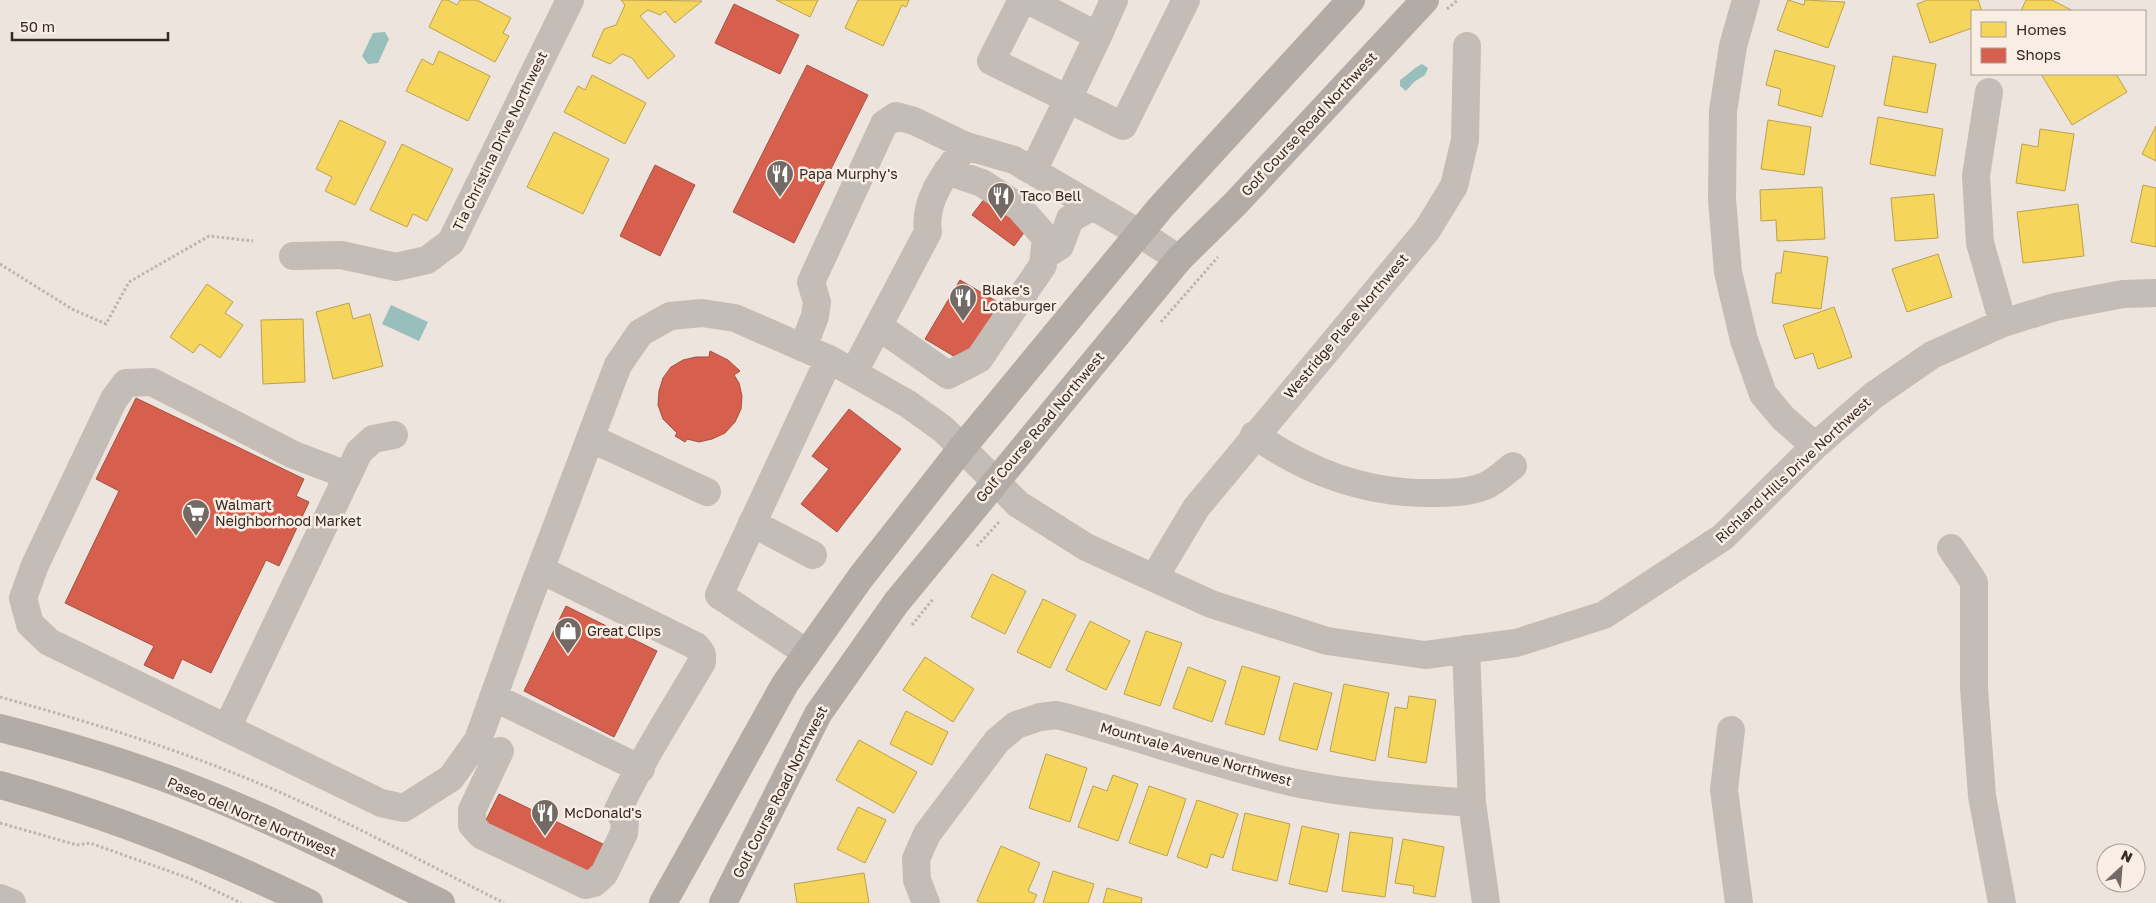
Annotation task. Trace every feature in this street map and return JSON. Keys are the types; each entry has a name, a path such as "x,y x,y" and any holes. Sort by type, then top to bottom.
{"main road":[{"path":"662,903 785,684 861,578 962,448 1139,233 1351,0"},
{"name":"Golf Course Road Northwest","path":"723,903 818,714 896,603 995,480 1179,259 1236,203 1425,0"},
{"name":"Paseo del Norte Northwest","path":"0,728 111,760 189,787 263,818 441,903"},
{"path":"0,785 33,794 165,839 249,874 309,903"}],"street":[{"name":"Tia Christina Drive Northwest","path":"293,256 341,255 396,266 427,260 451,242 570,0"},
{"path":"1022,0 991,61 1123,126 1186,0"},
{"path":"1028,0 1098,36"},
{"path":"1033,171 1114,0"},
{"path":"1746,0 1733,46 1723,111 1722,199 1728,272 1744,340 1763,394 1783,418 1815,446"},
{"name":"Westridge Place Northwest","path":"1154,578 1196,508 1427,230 1454,186 1465,140 1467,46"},
{"path":"1990,92 1976,176 1980,243 2003,323"},
{"path":"803,348 815,316 817,302 811,282 884,124 896,116 914,120 966,146 1014,160 1139,233 1179,259"},
{"path":"854,372 928,232 926,218 941,179 966,146"},
{"path":"878,326 948,375 979,359 1043,265 1046,238 1019,206 982,182 947,171"},
{"path":"1044,256 1060,246 1070,219 1093,206"},
{"name":"Richland Hills Drive Northwest","path":"347,475 294,456 152,382 126,383 114,400 26,590 23,598 30,624 49,642 381,803 404,808 452,778 478,740 618,365 640,333 670,316 702,314 735,318 829,359 854,372 908,404 943,429 1018,504 1086,547 1211,604 1327,641 1425,655 1516,643 1604,615 1724,537 1815,446 1874,395 1932,355 2003,323 2055,307 2124,294 2156,293"},
{"path":"807,653 719,595 829,359"},
{"path":"227,728 358,452 372,439 394,435"},
{"path":"1254,436 1303,465 1352,483 1397,493 1453,494 1486,485 1513,466"},
{"path":"590,438 707,492"},
{"path":"752,523 813,555"},
{"path":"1951,548 1974,582 1974,688 1982,796 2002,903"},
{"path":"500,751 472,810 472,825 481,835 586,885 594,883 604,874 624,833 625,821 618,810 656,739 702,662 702,654 696,646 540,570"},
{"path":"1466,650 1472,803 1486,903"},
{"path":"493,697 641,769"},
{"name":"Mountvale Avenue Northwest","path":"926,903 917,880 916,859 927,834 997,741 1016,725 1040,718 1057,715 1292,782 1378,797 1472,803"},
{"path":"1731,730 1724,790 1739,903"},
{"path":"0,898 12,903"}],"path":[{"path":"0,264 72,308 106,324 129,282 137,277 209,236 253,240"},
{"path":"976,547 999,522"},
{"path":"910,628 934,598"},
{"path":"0,823 77,845 90,843 191,879 241,903"}],"water":[{"path":"385,32 389,39 378,63 368,64 362,56 373,33"},
{"path":"1422,64 1428,68 1425,75 1414,82 1406,91 1400,86 1400,80"},
{"path":"391,305 428,322 419,341 382,324"}],"building: Homes":[{"path":"442,0 448,0 457,5 460,0 477,0 511,18 503,33 509,36 495,62 429,27"},
{"path":"621,0 702,1 675,23 665,11 660,15 648,10 640,16 675,56 648,79 632,58 622,54 610,64 592,56 604,29 616,25 625,5"},
{"path":"776,0 818,0 810,17"},
{"path":"858,0 909,0 906,7 902,5 883,46 845,28"},
{"path":"1788,0 1804,5 1805,0 1845,2 1828,48 1777,30"},
{"path":"1927,0 1978,0 1982,10 1971,10 1971,28 1930,43 1917,4"},
{"path":"2026,0 2052,0 2071,10 2021,10"},
{"path":"1775,50 1835,66 1822,117 1778,105 1781,89 1766,85"},
{"path":"439,51 490,76 468,121 406,91 422,59 433,65"},
{"path":"1893,56 1936,64 1927,113 1884,105"},
{"path":"592,75 646,103 625,144 564,112 578,86 585,90"},
{"path":"2042,75 2117,75 2127,92 2072,125"},
{"path":"1878,117 1943,129 1935,176 1870,164"},
{"path":"340,120 386,142 355,205 325,191 332,177 316,169"},
{"path":"1768,120 1811,127 1804,175 1761,169"},
{"path":"2156,126 2156,161 2142,154"},
{"path":"2040,129 2074,134 2065,191 2016,183 2022,144 2038,147"},
{"path":"554,132 609,159 583,214 527,187"},
{"path":"402,144 453,169 427,221 413,214 407,227 370,210"},
{"path":"2143,185 2156,188 2156,247 2131,242"},
{"path":"1822,187 1825,239 1777,241 1776,220 1761,221 1760,190"},
{"path":"1934,194 1938,238 1895,241 1891,198"},
{"path":"2078,204 2084,256 2023,263 2017,212"},
{"path":"1784,251 1828,257 1821,309 1772,303 1776,273 1781,273"},
{"path":"1938,254 1952,297 1907,312 1892,269"},
{"path":"207,284 233,302 225,313 243,325 220,358 200,344 193,353 170,337"},
{"path":"349,303 353,319 370,314 383,366 333,379 316,312"},
{"path":"1834,307 1852,357 1818,369 1813,353 1795,359 1783,325"},
{"path":"303,319 305,382 263,384 261,320"},
{"path":"992,574 1026,591 1005,634 971,617"},
{"path":"1043,599 1076,615 1050,668 1017,652"},
{"path":"1090,621 1130,641 1106,690 1066,670"},
{"path":"1146,631 1182,643 1160,706 1124,694"},
{"path":"925,657 974,689 953,722 903,690"},
{"path":"1242,666 1280,677 1264,735 1225,724"},
{"path":"1188,667 1226,681 1212,722 1173,708"},
{"path":"1294,683 1332,693 1317,750 1279,740"},
{"path":"1344,684 1389,693 1375,761 1330,751"},
{"path":"1409,696 1436,700 1426,763 1388,757 1395,707 1407,709"},
{"path":"906,711 948,732 932,765 890,744"},
{"path":"859,740 917,772 894,813 836,780"},
{"path":"1046,754 1087,768 1070,822 1029,808"},
{"path":"1113,775 1138,784 1118,841 1078,827 1093,786 1107,791"},
{"path":"1149,786 1186,799 1167,856 1129,843"},
{"path":"1197,800 1238,814 1223,858 1211,854 1207,868 1177,857"},
{"path":"858,807 886,820 865,863 837,849"},
{"path":"1245,813 1290,824 1277,881 1232,870"},
{"path":"1302,826 1339,834 1327,892 1289,884"},
{"path":"1350,832 1393,838 1385,897 1342,891"},
{"path":"1403,839 1444,847 1435,897 1413,893 1414,886 1395,883"},
{"path":"1001,846 1040,863 1028,891 1037,895 1033,903 982,903 977,901"},
{"path":"1053,871 1094,884 1088,903 1043,903"},
{"path":"864,873 869,903 797,903 794,884"},
{"path":"1107,888 1142,898 1141,903 1103,903"}],"building: Shops":[{"path":"734,4 799,35 780,74 715,43"},
{"path":"807,65 868,95 794,243 733,212"},
{"path":"655,165 695,185 660,256 620,236"},
{"name":"Taco Bell","path":"988,194 1029,226 1014,246 972,215"},
{"name":"Blake's Lotaburger","path":"960,280 1001,304 967,364 925,339"},
{"path":"710,351 728,360 740,371 734,375 739,383 742,396 741,409 735,422 725,433 699,442 687,439 685,442 675,436 677,433 663,419 658,405 659,391 663,378 671,367 683,360 709,357"},
{"path":"136,398 304,479 296,496 309,502 279,566 266,560 211,673 182,659 173,679 144,665 154,646 65,603 119,491 96,479"},
{"path":"849,409 901,449 837,532 801,504 829,469 812,456"},
{"path":"566,606 657,651 614,737 524,691"},
{"name":"McDonald's","path":"499,794 607,846 590,880 482,828"}],"place":[{"name":"Papa Murphy's","path":"780,198"},
{"name":"Taco Bell","path":"1001,220"},
{"name":"Blake's Lotaburger","path":"963,322"},
{"name":"Walmart Neighborhood Market","path":"196,537"},
{"name":"Great Clips","path":"568,655"},
{"name":"McDonald's","path":"545,837"}]}
